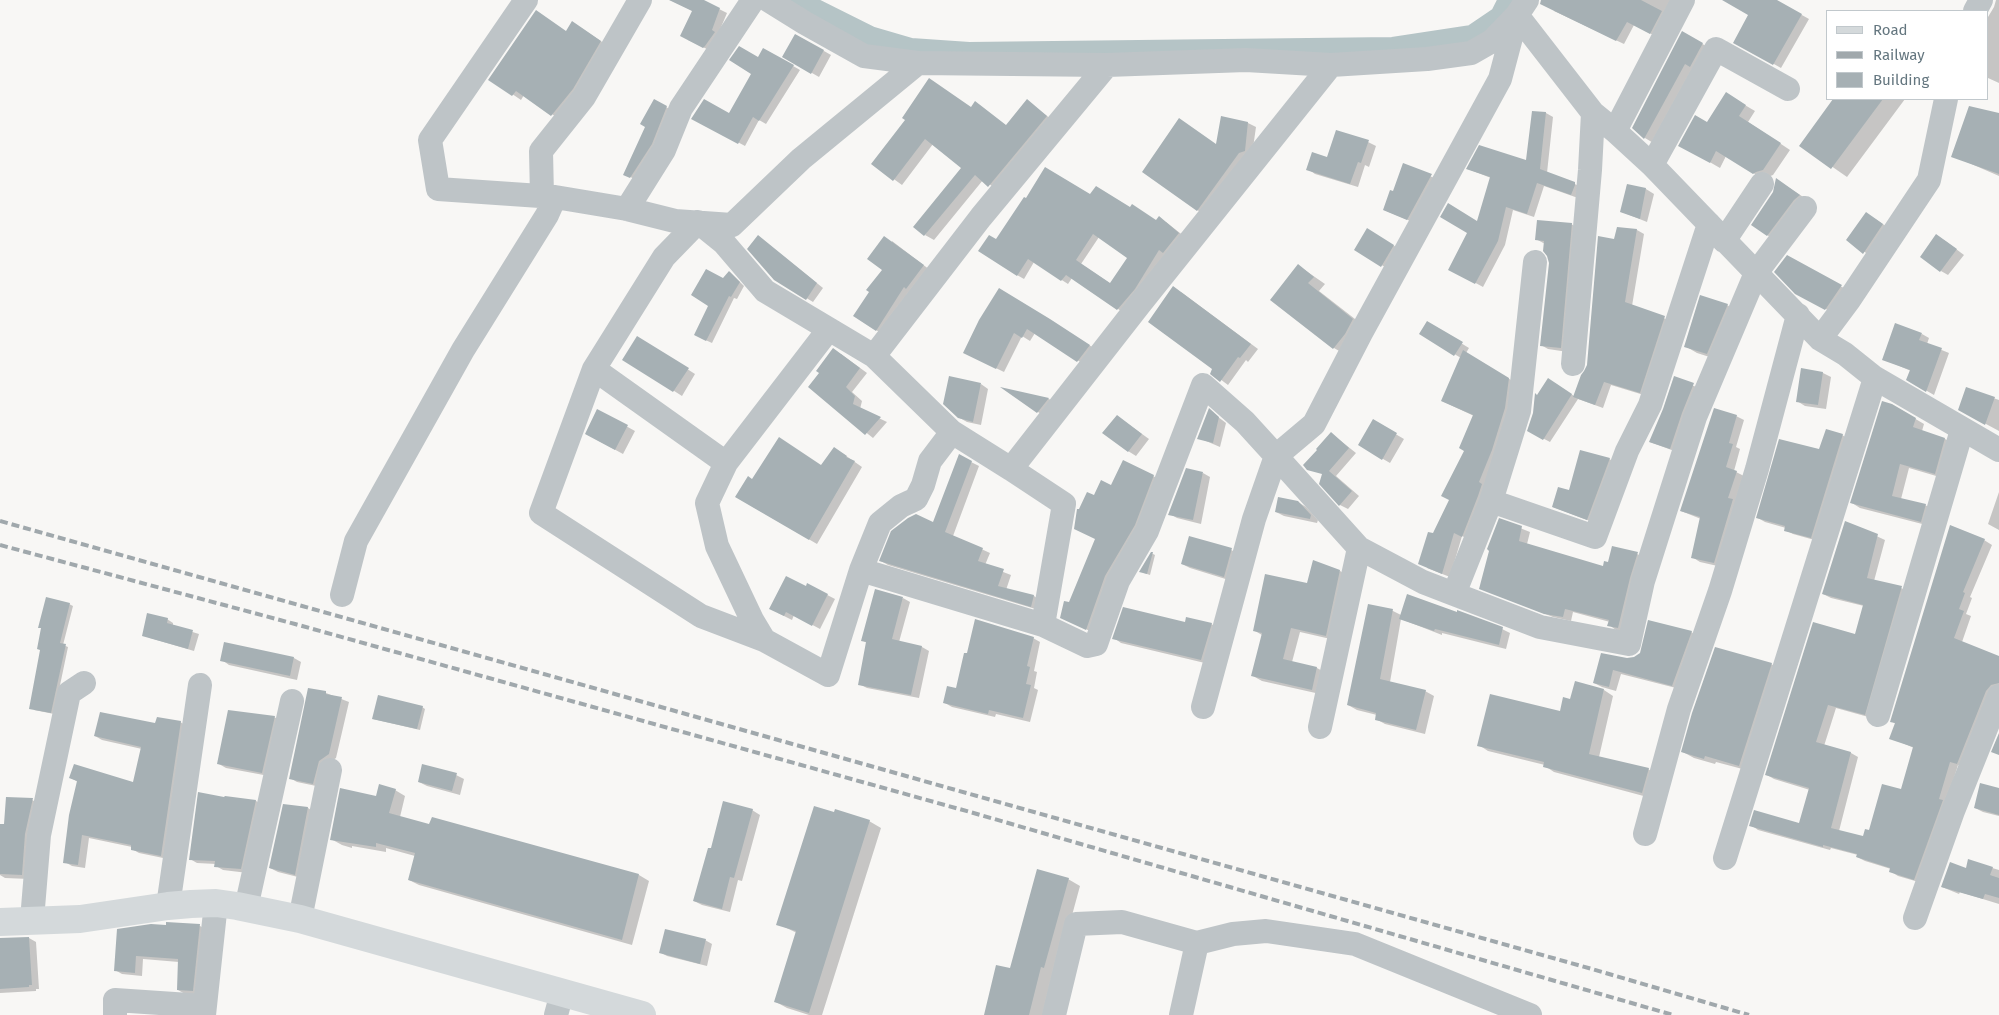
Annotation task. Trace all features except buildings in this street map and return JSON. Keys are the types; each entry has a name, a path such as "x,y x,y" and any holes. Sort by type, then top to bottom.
{"main road":[{"path":"0,922 80,919 168,906 216,904 246,908 300,919 559,1004 642,1015"}],"street":[{"path":"526,0 430,140 438,189 548,196 627,209 675,220 732,225 801,159 918,63"},
{"path":"342,595 356,541 463,350 547,215 548,196 541,151 584,97 640,0"},
{"path":"627,209 664,150 681,108 753,0"},
{"path":"768,0 864,56 918,63 1107,65 1246,60 1330,65 1427,59 1471,53 1492,41 1522,7"},
{"path":"1616,131 1683,0"},
{"path":"1522,7 1593,113 1616,131 1652,165 1820,339 1844,354 1875,378 1999,450"},
{"path":"1203,707 1254,519 1276,456 1314,424 1361,333 1500,79 1522,7"},
{"path":"1652,165 1716,49 1788,89"},
{"path":"874,356 981,217 1107,65"},
{"path":"1011,470 1139,305 1330,65"},
{"path":"1820,339 1849,300 1929,180 1946,100"},
{"path":"1573,364 1590,170 1593,113"},
{"path":"1491,501 1595,537 1627,451 1650,405 1717,232 1762,184"},
{"path":"861,570 1043,625 1087,646 1096,644 1118,581 1147,531 1203,384 1245,422 1359,548 1424,582 1540,626 1629,644 1643,581 1695,417 1756,273 1805,208"},
{"path":"698,222 724,243 765,291 874,356 952,432 1064,504 1043,625"},
{"path":"698,222 664,257 594,369 541,513 701,616 764,640 828,675 861,570 880,524 901,506 916,499 923,485 930,461 952,432"},
{"path":"1454,594 1491,501 1519,411 1535,262"},
{"path":"1645,834 1680,709 1720,591 1754,479 1798,315"},
{"path":"764,640 752,620 717,546 707,503 726,463 828,329"},
{"path":"594,369 726,463"},
{"path":"1725,858 1875,378"},
{"path":"1878,715 1962,430"},
{"path":"1320,727 1359,548"},
{"path":"32,920 39,835 69,693 84,683"},
{"path":"168,906 200,685"},
{"path":"1916,918 1953,811 1999,696"},
{"path":"246,908 292,701"},
{"path":"300,919 330,770"},
{"path":"115,1015 115,1000 204,1011 216,904"},
{"path":"1054,1015 1076,924 1122,922 1197,943 1233,934 1266,931 1355,944 1530,1015"},
{"path":"1181,1015 1197,943"}],"waterway":[{"path":"798,0 870,36 911,48 969,52 1393,47 1472,35 1500,16 1508,0"}],"railway":[{"path":"0,521 1592,969 1749,1015"},
{"path":"0,545 295,624 970,812 1673,1015"}]}
